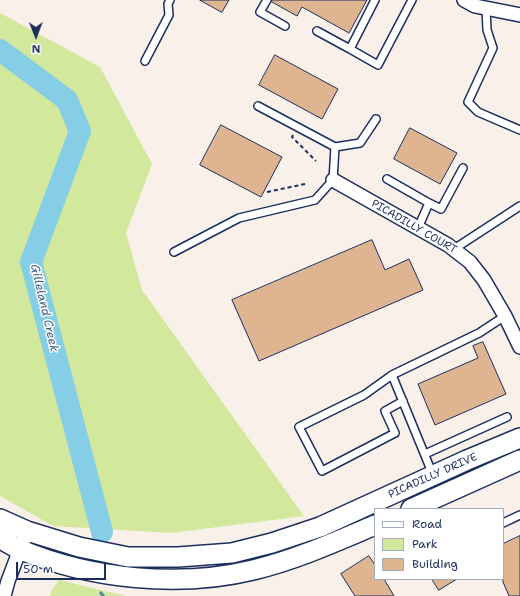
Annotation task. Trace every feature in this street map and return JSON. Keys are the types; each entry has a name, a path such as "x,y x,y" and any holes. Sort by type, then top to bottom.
{"street":[{"path":"464,0 475,6 520,14"},
{"name":"PICADILLY COURT","path":"333,180 454,249 470,262 484,280 506,316 516,328 520,347"},
{"name":"PICADILLY DRIVE","path":"0,519 27,531 78,547 128,557 178,557 232,553 272,543 320,527 520,438"},
{"name":"PICADILLY DRIVE","path":"413,508 520,460"},
{"path":"0,538 20,550 58,563 103,573 136,578 170,579 212,577 252,571 281,563 319,549 374,525"},
{"path":"4,596 8,581 27,531"}],"lane":[{"path":"145,61 169,15 168,4 170,0"},
{"path":"267,0 260,12 285,26"},
{"path":"350,49 375,0"},
{"path":"317,31 378,66 412,0"},
{"path":"486,8 487,30 493,48 468,102 478,112 520,130"},
{"path":"258,106 335,147 360,143 376,119"},
{"path":"174,252 239,218 315,200 333,180 335,147"},
{"path":"387,179 441,209 463,168"},
{"path":"418,228 429,203"},
{"path":"454,249 520,206"},
{"path":"403,401 385,411 395,433 322,471 299,427 364,396 392,375 479,333 506,316"},
{"path":"392,375 433,476"},
{"path":"425,454 507,417"},
{"path":"504,522 520,515"}],"path":[{"path":"293,135 292,137 316,161"},
{"path":"267,192 306,184"}],"green space":[{"path":"0,13 100,67 152,164 126,233 142,290 304,516 171,533 53,526 0,496"},
{"path":"59,580 126,596 50,596"}],"building":[{"path":"200,0 229,0 222,12"},
{"path":"272,0 367,0 349,33 302,7 297,16 272,2"},
{"path":"275,55 338,89 322,119 259,85"},
{"path":"221,125 282,157 261,197 200,165"},
{"path":"410,128 457,153 440,184 394,159"},
{"path":"372,240 385,270 409,259 423,290 259,361 232,300"},
{"path":"483,342 506,394 435,425 418,384 478,358 473,346"},
{"path":"520,536 520,596 509,596 503,582 504,544"},
{"path":"369,556 374,564 374,580 385,580 394,596 355,596 341,574"},
{"path":"433,580 455,580 439,590"}],"waterway":[{"name":"Gilleland Creek","path":"0,50 67,100 80,131 31,262 102,532"}]}
